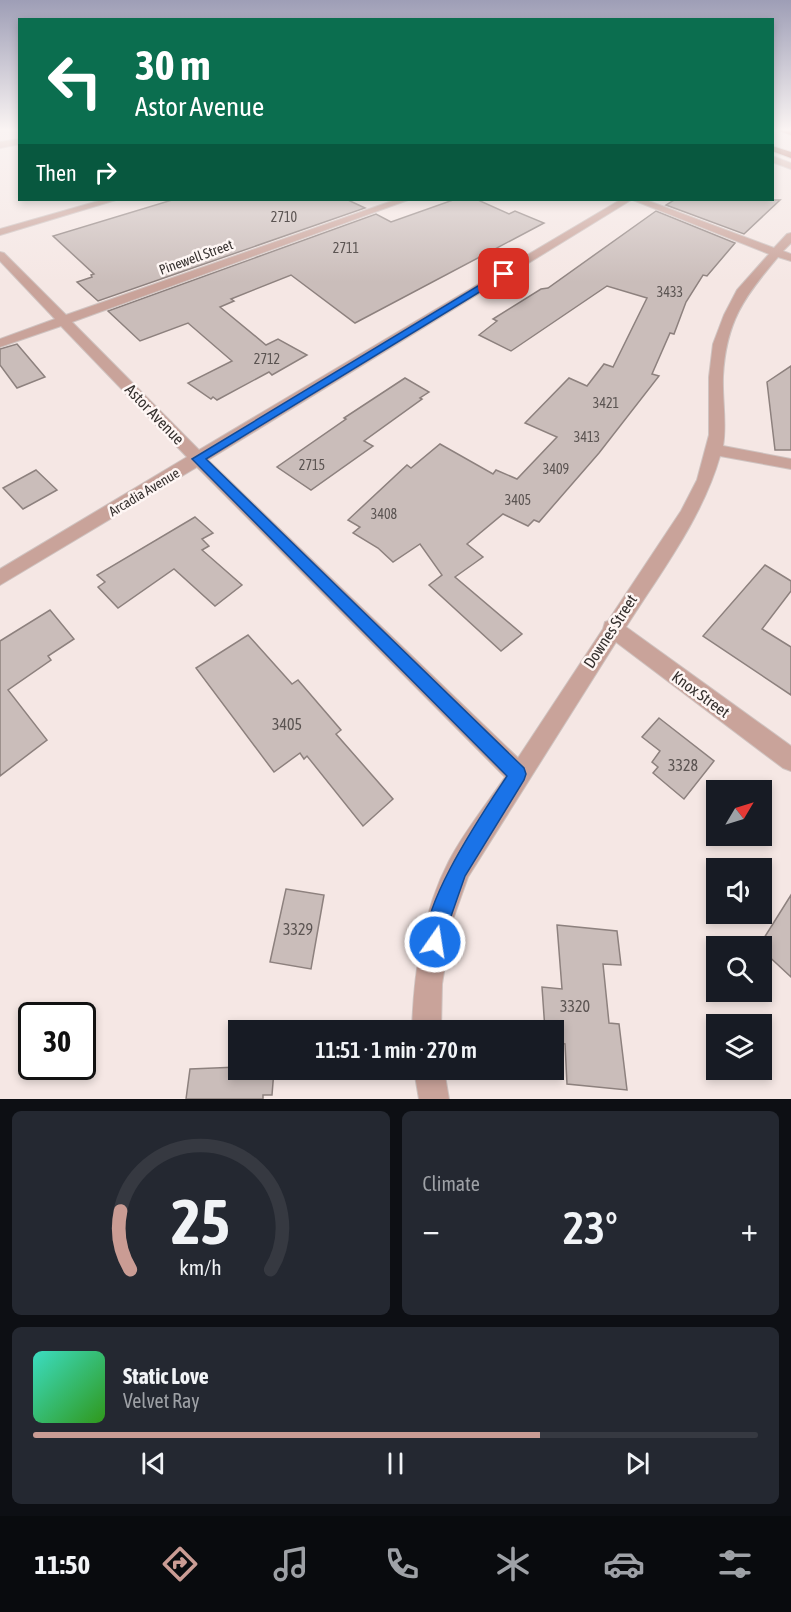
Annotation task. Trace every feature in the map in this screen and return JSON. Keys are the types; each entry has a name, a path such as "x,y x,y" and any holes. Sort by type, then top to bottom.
{"street":[{"path":"0,232 108,201"},
{"name":"Pinewell Street","path":"0,343 400,201"},
{"name":"Arcadia Avenue","path":"0,578 624,201"},
{"path":"641,201 783,255"},
{"name":"Downes Street","path":"427,1020 428,984 439,922 458,870 687,514 705,480 717,435 716,377 720,344 730,315 743,290 783,255 791,236"},
{"name":"Astor Avenue","path":"0,255 198,459 518,774"},
{"path":"714,450 791,464"},
{"name":"Knox Street","path":"612,628 791,760"},
{"path":"431,1080 434,1099"}],"building":[{"path":"780,200 744,234 666,205 672,201"},
{"path":"169,201 350,201 365,208 98,301 77,282 92,277 91,275 94,274 53,236"},
{"path":"450,201 480,201 509,214 515,211 544,223 355,323 291,275 231,299 234,301 220,307 266,345 278,339 307,355 272,375 269,372 217,400 213,397 211,399 188,383 232,361 188,323 140,341 108,311 376,214 391,222"},
{"path":"656,211 735,243 707,276 703,275 686,302 674,334 670,333 652,374 659,376 599,453 539,522 534,520 528,526 503,514 467,544 483,557 455,577 522,634 501,651 429,585 442,575 420,544 393,562 378,548 353,533 360,527 348,520 407,465 411,468 440,444 493,474 496,470 517,479 557,437 525,423 569,378 587,386 604,364 613,367 647,298 607,286 511,351 479,335 497,321 493,319 541,289 548,288"},
{"path":"17,344 45,377 17,388 0,365 0,349"},
{"path":"791,366 791,450 775,450 767,382"},
{"path":"405,378 429,392 364,441 373,446 311,490 277,467 346,419 344,418"},
{"path":"36,470 57,490 23,509 3,488"},
{"path":"195,517 213,533 202,539 209,546 202,550 242,585 215,606 174,569 118,608 98,587 105,582 97,575"},
{"path":"765,565 791,581 791,591 762,629 791,647 791,695 703,636"},
{"path":"50,610 74,639 48,656 51,660 8,690 47,740 0,776 0,641"},
{"path":"248,635 292,684 298,680 341,730 336,734 393,799 363,826 307,756 304,759 300,753 274,772 196,668"},
{"path":"659,718 714,761 684,799 653,773 658,767 652,762 660,751 642,737"},
{"path":"286,889 324,895 311,969 270,962"},
{"path":"791,895 791,977 772,959 772,936 765,936"},
{"path":"557,925 617,931 621,965 603,964 609,1023 619,1024 627,1090 567,1084 564,1020 544,1020 542,987 562,989"},
{"path":"228,1067 228,1080 273,1080 272,1095 263,1095 263,1099 186,1099 190,1069"}],"route":[{"path":"435,942 439,922 458,870 518,774 198,459 504,274"}]}
